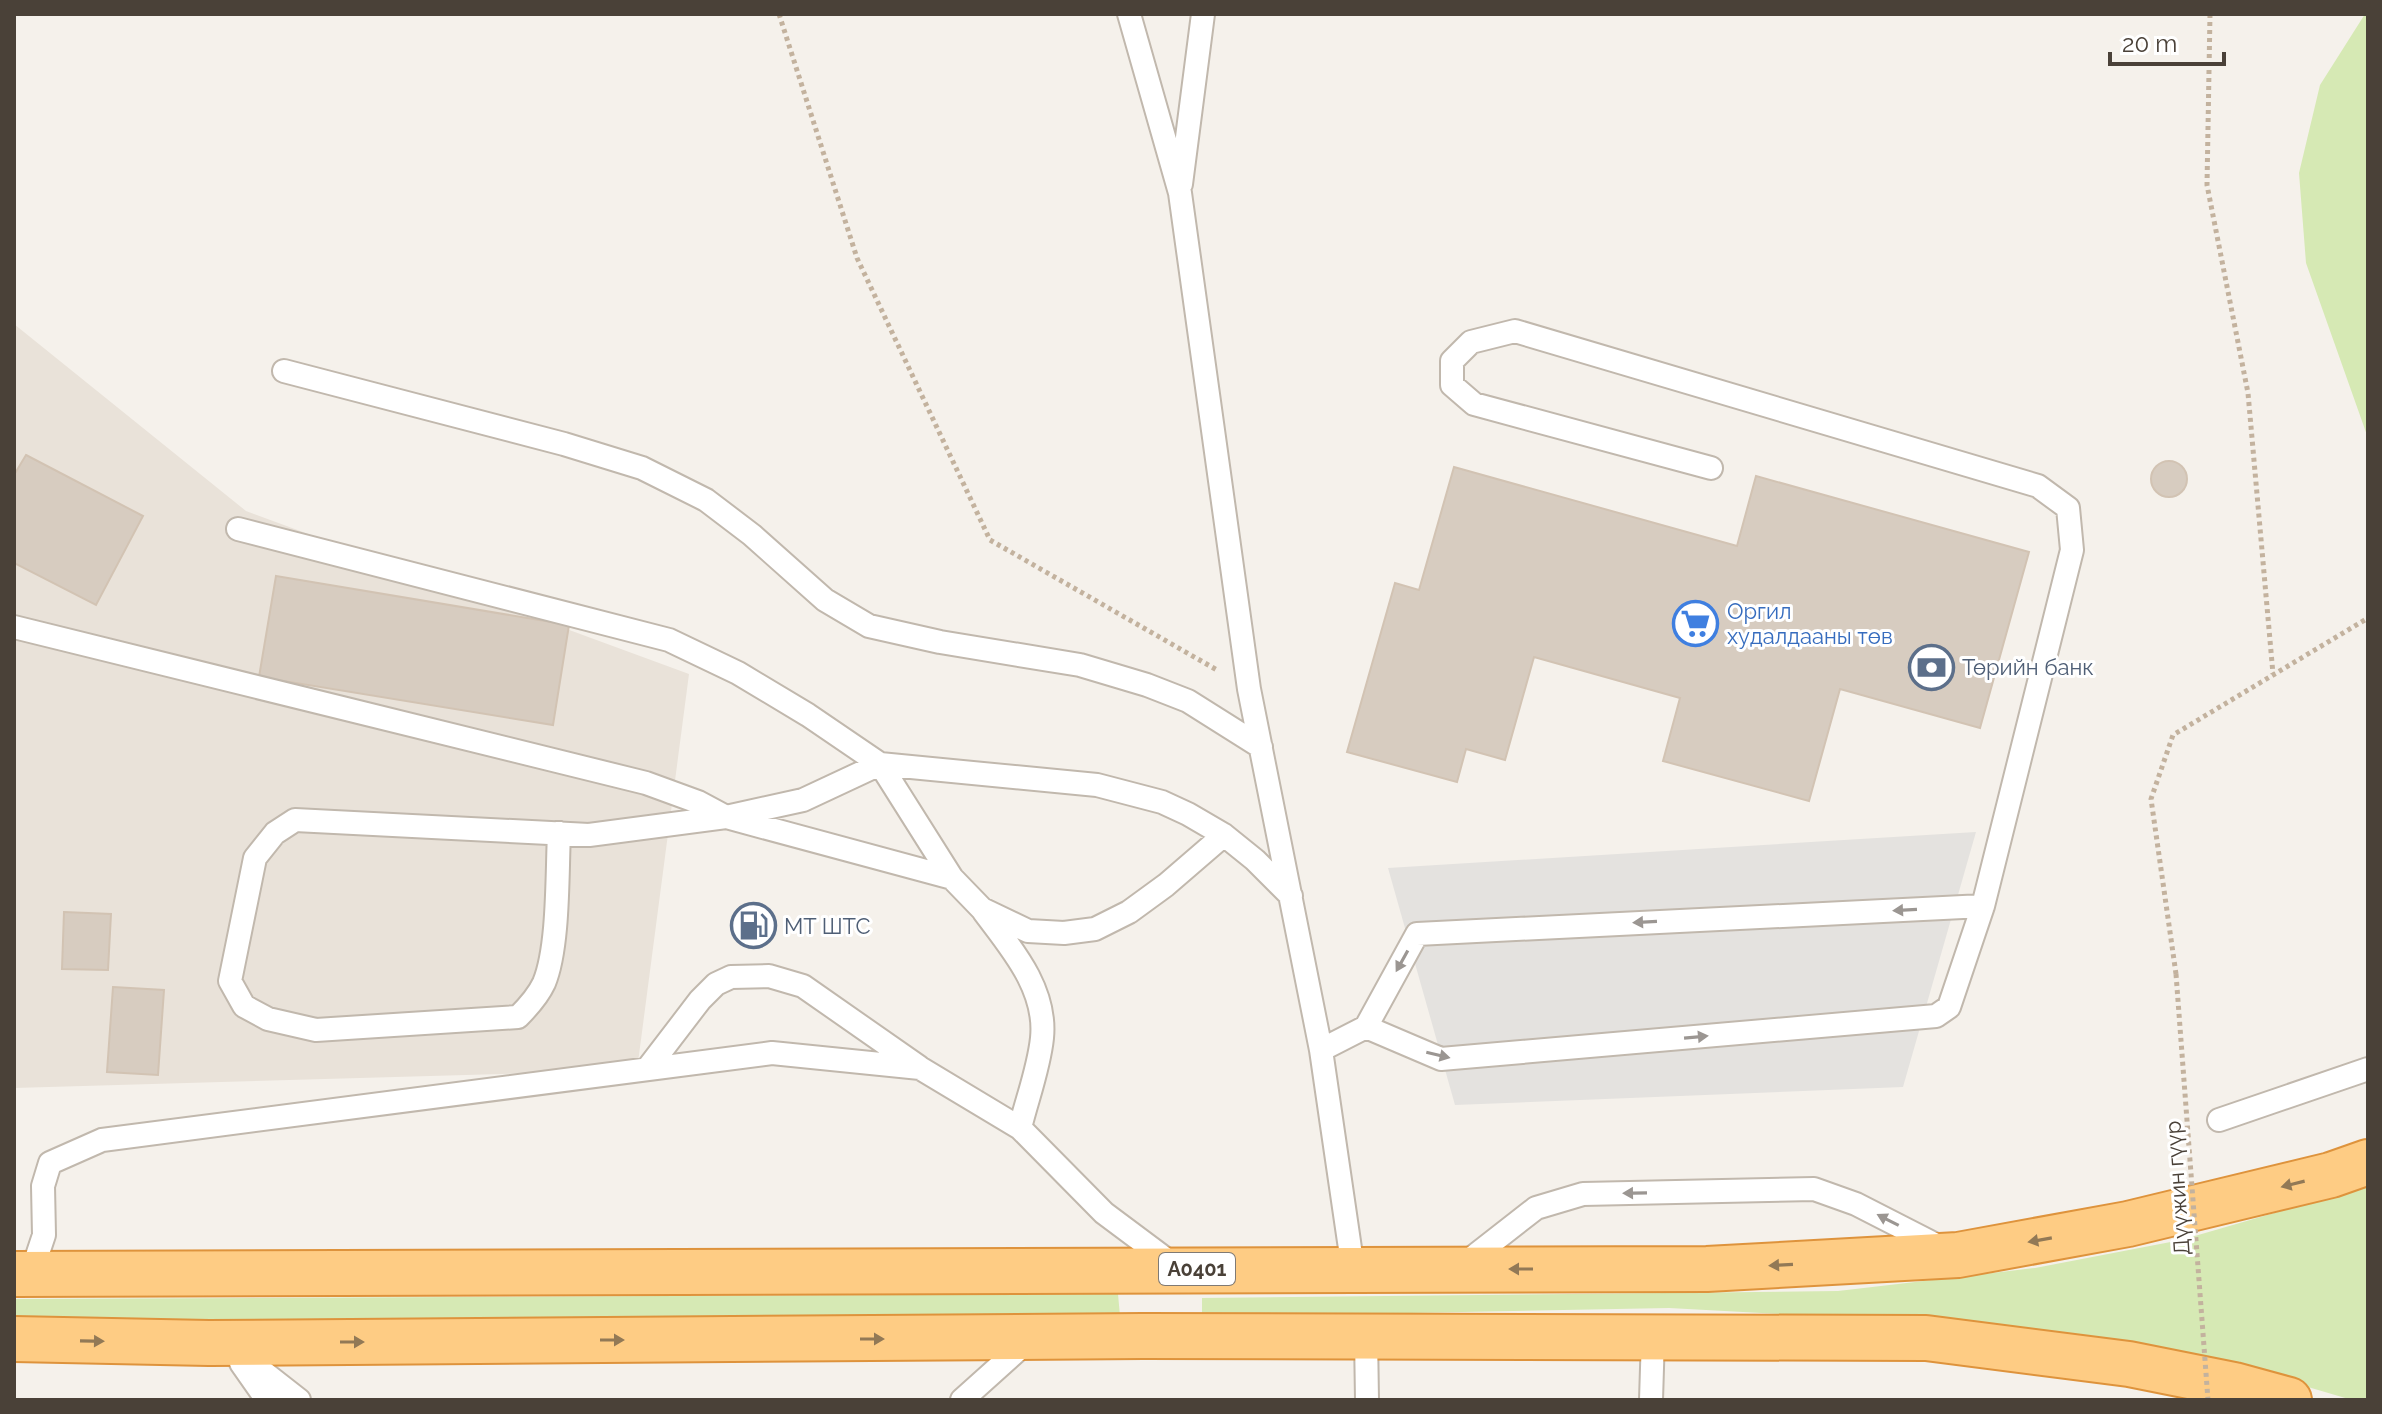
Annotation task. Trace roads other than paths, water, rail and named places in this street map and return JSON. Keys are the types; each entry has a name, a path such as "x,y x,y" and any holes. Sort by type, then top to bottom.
{"highway":[{"name":"A0401","path":"23,1274 1707,1269 1958,1255 2128,1224 2331,1175 2368,1162"},
{"path":"1143,1336 1161,1270"},
{"path":"14,1339 226,1343 1143,1336 1926,1338 2129,1364 2234,1385 2289,1400"}],"lane":[{"path":"1129,14 1180,193 1249,689 1321,1050 1353,1269"},
{"path":"1180,193 1203,14"},
{"path":"1366,1027 1441,1059 1936,1016 1949,1007 1983,906 2072,550 2068,508 2038,486 1515,331 1471,342 1452,361 1452,385 1474,404 1711,468"},
{"path":"284,371 564,444 642,468 706,500 752,535 825,600 869,626 940,642 1080,665 1147,685 1188,701 1261,747"},
{"path":"238,529 669,640 738,673 808,715 880,764 952,878 982,909 1022,964 1037,997 1042,1037 1020,1128"},
{"path":"14,627 646,783 698,802 726,817 952,878"},
{"path":"559,833 554,933 545,982 531,1005 518,1017 316,1030 268,1019 244,1006 230,981 255,858 275,833 295,820 559,833 589,835 726,817 803,800 880,764 1097,785 1162,802 1224,835 1291,896"},
{"path":"982,909 1028,931 1064,933 1095,929 1129,912 1224,835"},
{"path":"1321,1050 1366,1027 1417,934 1983,906"},
{"path":"648,1068 716,984 731,977 769,976 803,986 920,1068 1020,1128 1161,1270"},
{"path":"23,1274 44,1235 43,1186 50,1163 102,1140 772,1053 920,1068"},
{"path":"2219,1120 2368,1069"},
{"path":"1458,1269 1536,1208 1583,1194 1814,1189 1856,1204 1958,1255"},
{"path":"1366,1336 1367,1400"},
{"path":"1651,1400 1653,1336"},
{"path":"962,1400 1031,1338"},
{"path":"226,1343 267,1400"},
{"path":"226,1343 299,1400"}],"place":[{"name":"Оргил худалдааны төв","path":"1696,624"},
{"name":"Төрийн банк","path":"1931,667"},
{"name":"МТ ШТС","path":"753,926"}]}
